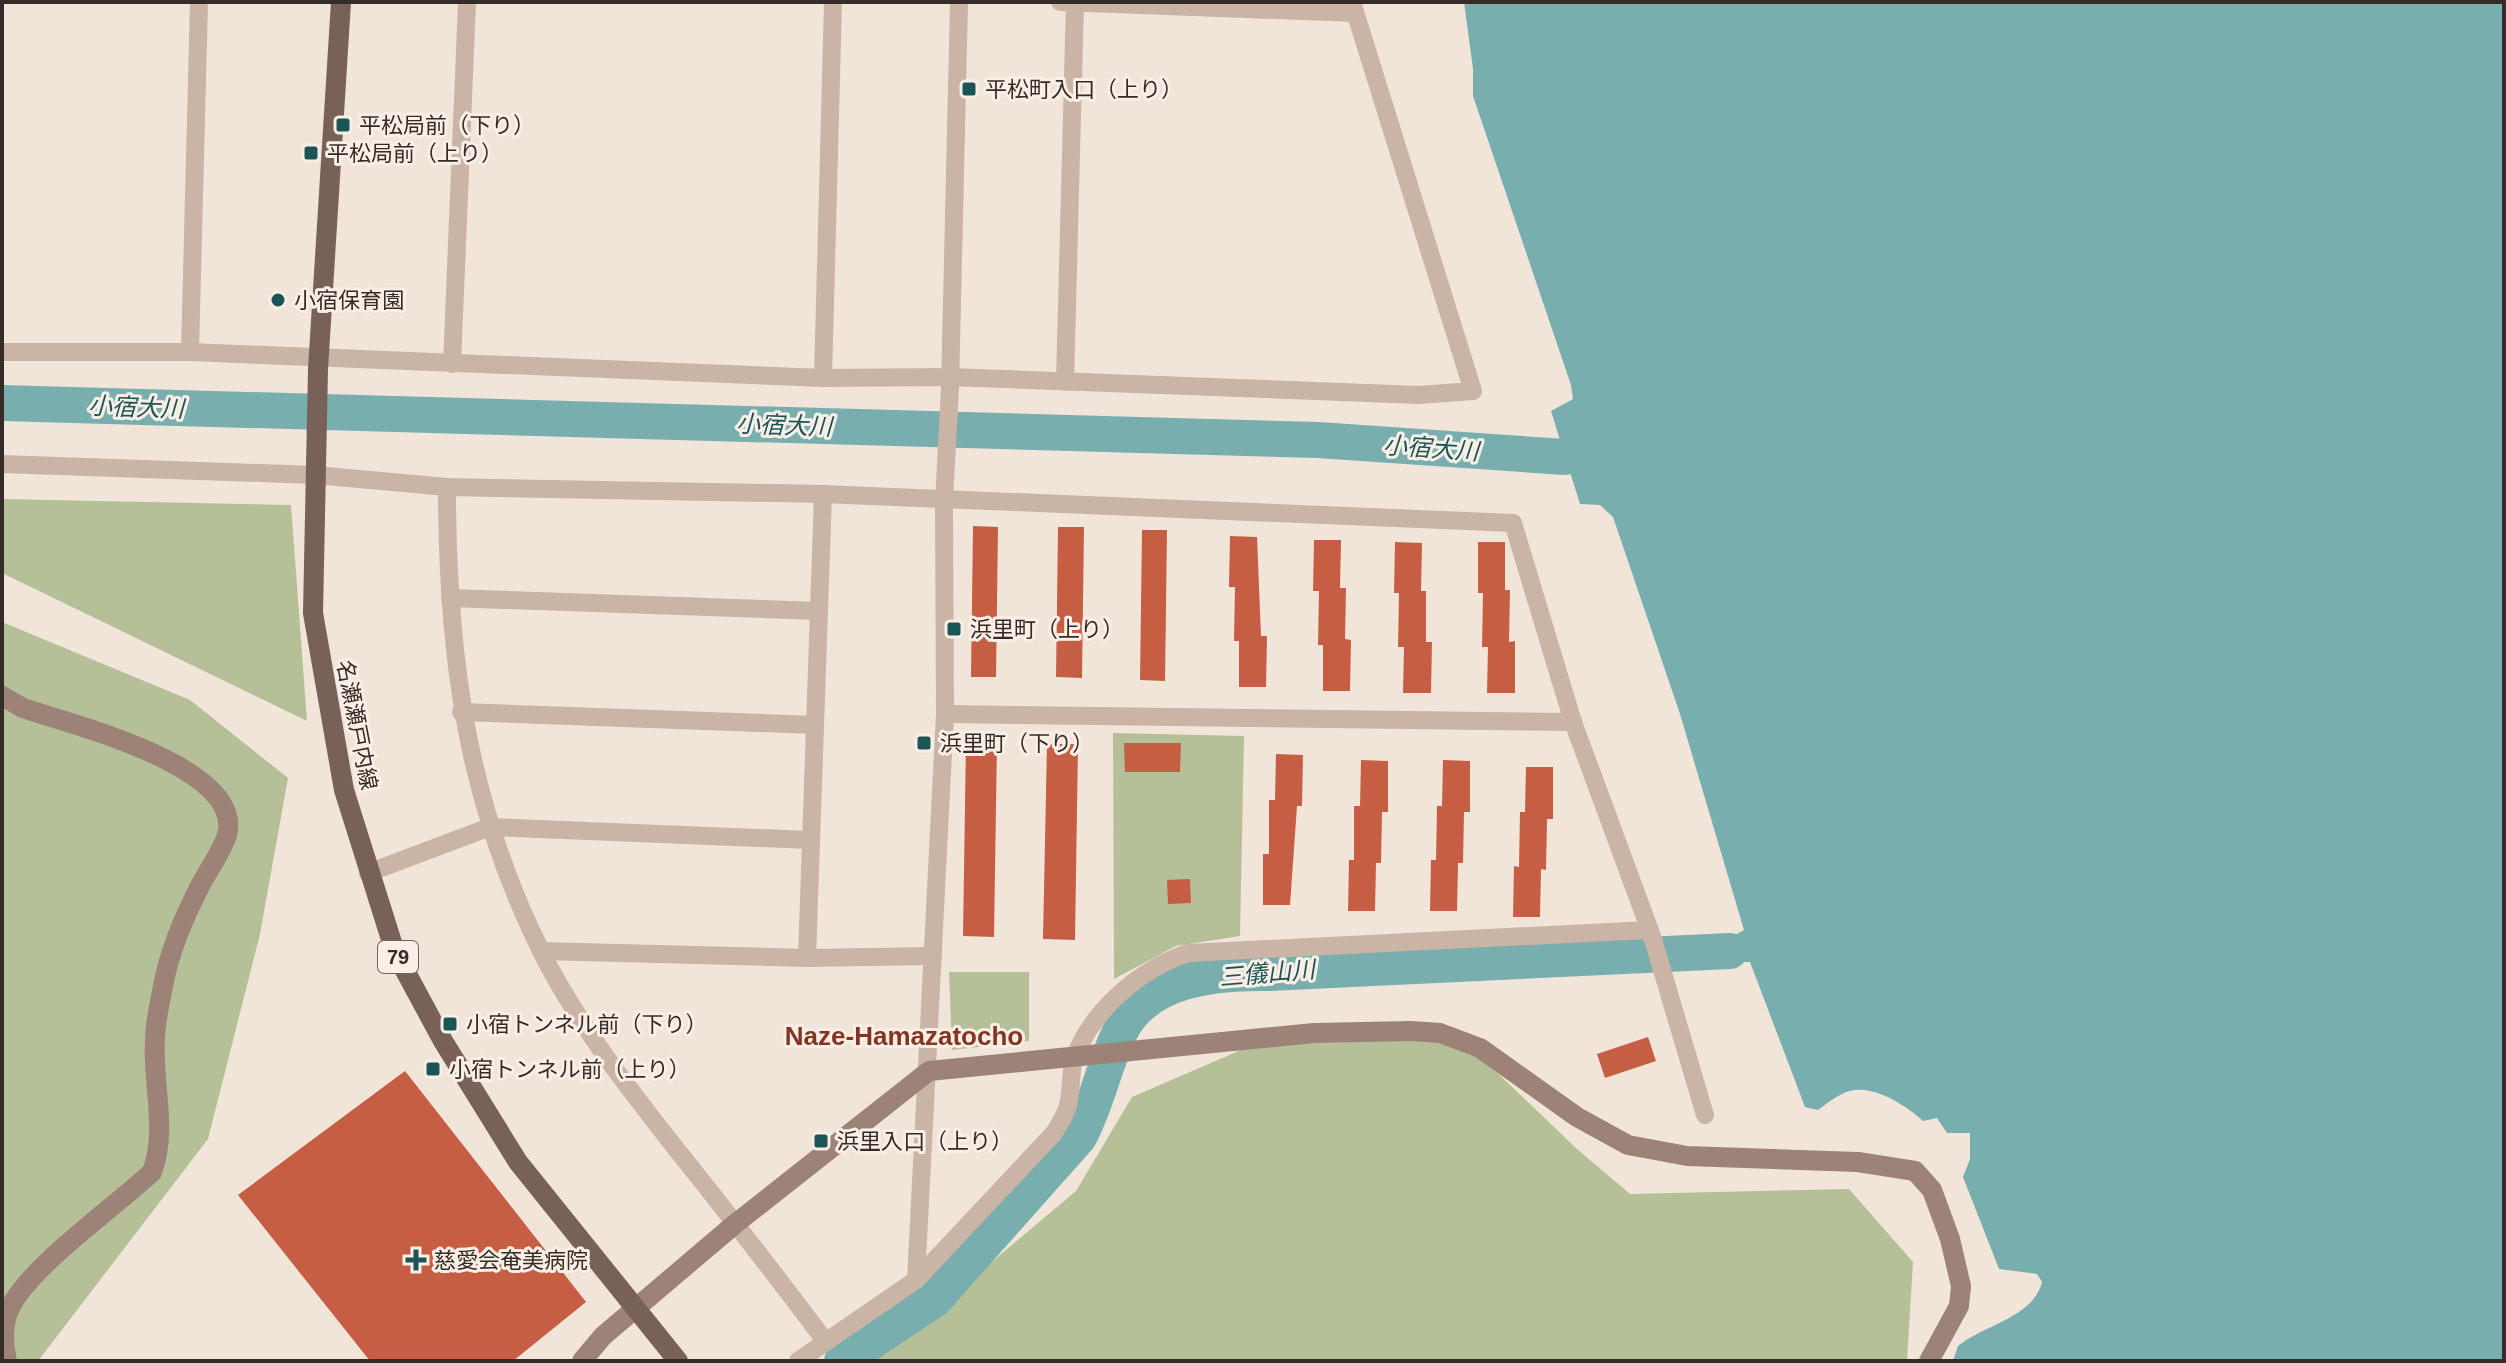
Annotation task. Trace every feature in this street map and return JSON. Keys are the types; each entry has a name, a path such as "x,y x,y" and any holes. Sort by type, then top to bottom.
{"main road":[{"name":"名瀬瀬戸内線","path":"341,2 318,363 313,613 344,790 395,952 443,1041 518,1162 678,1361"}],"street":[{"path":"190,352 199,2"},
{"path":"452,364 467,2"},
{"path":"823,378 833,2"},
{"path":"916,1280 945,714 945,494 959,2"},
{"path":"2,352 190,352 318,363 452,364 1419,395 1473,391 1353,8 1060,2"},
{"path":"1065,382 1075,2"},
{"path":"2,464 315,475 447,487 945,494 1513,523 1573,722 1650,933 1705,1115"},
{"path":"447,487 450,598 461,712 490,827 541,951 608,1062 826,1342"},
{"path":"807,958 823,494"},
{"path":"450,598 818,611"},
{"path":"2,696 23,708 165,757 192,774 213,793 225,813 227,834 176,933 162,988 154,1040 160,1149 152,1172 33,1278 17,1297 10,1307 3,1344 7,1361"},
{"path":"461,712 815,725"},
{"path":"945,714 1573,722"},
{"path":"368,873 490,827 809,840"},
{"path":"798,1361 916,1280 1054,1133 1068,1109 1079,1056 1094,1022 1124,990 1168,960 1188,953 1650,933"},
{"path":"541,951 807,958 933,956"},
{"path":"582,1361 603,1336 735,1224 929,1071 1314,1033 1440,1033 1480,1048 1577,1117 1628,1145 1687,1156 1858,1162 1915,1171 1932,1190 1950,1239 1961,1286 1959,1306 1929,1361"}],"green space":[{"path":"2,499 291,505 307,721 2,573"},
{"path":"2,622 190,700 288,778 260,934 208,1139 38,1361 2,1361"},
{"path":"1113,733 1244,736 1240,936 1176,946 1114,979"},
{"path":"949,972 1029,972 1029,1041 952,1050"},
{"path":"1271,1037 1465,1042 1577,1149 1630,1194 1849,1189 1913,1262 1907,1361 874,1361 1076,1191 1132,1097"}],"water":[{"path":"1464,2 2504,2 2504,1361 1953,1361 1958,1346 2029,1304 2042,1282 2037,1274 1999,1269 1963,1177 1970,1159 1970,1133 1947,1133 1937,1118 1923,1121 1886,1096 1864,1090 1844,1093 1818,1110 1805,1107 1750,962 1734,962 1728,939 1744,930 1680,714 1613,517 1600,505 1580,504 1551,411 1573,399 1571,385 1473,96 1473,69"}],"building":[{"path":"973,526 998,527 996,677 971,677"},
{"path":"1058,527 1084,527 1082,678 1056,677"},
{"path":"1142,530 1167,530 1165,681 1140,680"},
{"path":"1230,536 1257,537 1261,636 1267,636 1266,687 1239,687 1239,641 1234,641 1235,587 1229,587"},
{"path":"1314,540 1341,540 1340,588 1346,588 1345,639 1351,640 1350,691 1323,691 1323,645 1318,645 1319,591 1313,591"},
{"path":"1395,542 1422,543 1421,591 1426,591 1426,642 1432,642 1431,693 1403,693 1404,647 1398,647 1399,593 1394,593"},
{"path":"1478,542 1505,542 1505,590 1510,590 1509,642 1515,641 1515,693 1487,693 1488,647 1482,647 1483,593 1478,593"},
{"path":"966,741 997,741 994,937 963,936"},
{"path":"1124,743 1181,743 1180,772 1125,772"},
{"path":"1047,744 1078,744 1075,940 1043,939"},
{"path":"1276,754 1303,755 1302,806 1297,806 1290,905 1263,905 1263,854 1269,854 1269,800 1275,800"},
{"path":"1361,760 1388,761 1388,812 1382,812 1381,863 1376,863 1375,911 1348,911 1349,860 1354,860 1354,806 1360,806"},
{"path":"1443,760 1470,761 1470,812 1464,812 1463,863 1458,863 1457,911 1430,911 1431,860 1436,860 1437,806 1442,806"},
{"path":"1526,767 1553,767 1553,819 1547,819 1546,870 1541,869 1540,917 1513,917 1514,866 1519,867 1520,812 1525,812"},
{"path":"1190,879 1191,903 1168,904 1167,880"},
{"path":"1648,1037 1656,1061 1605,1078 1597,1054"},
{"path":"405,1071 586,1302 513,1361 370,1361 238,1195"}],"waterway":[{"name":"小宿大川","path":"2,403 1318,440 1565,457"},
{"name":"三儀山川","path":"842,1361 934,1300 1079,1137 1119,1034 1130,1015 1164,990 1184,982 1227,974 1730,951"}],"place":[{"name":"平松町入口（上り）","path":"969,89"},
{"name":"平松局前（下り）","path":"343,125"},
{"name":"平松局前（上り）","path":"311,153"},
{"name":"小宿保育園","path":"278,300"},
{"name":"浜里町（上り）","path":"954,629"},
{"name":"浜里町（下り）","path":"924,743"},
{"name":"小宿トンネル前（下り）","path":"450,1024"},
{"name":"小宿トンネル前（上り）","path":"433,1069"},
{"name":"浜里入口（上り）","path":"821,1141"},
{"name":"慈愛会奄美病院","path":"416,1260"}],"district":[{"name":"Naze-Hamazatocho","path":"904,1036"}]}
